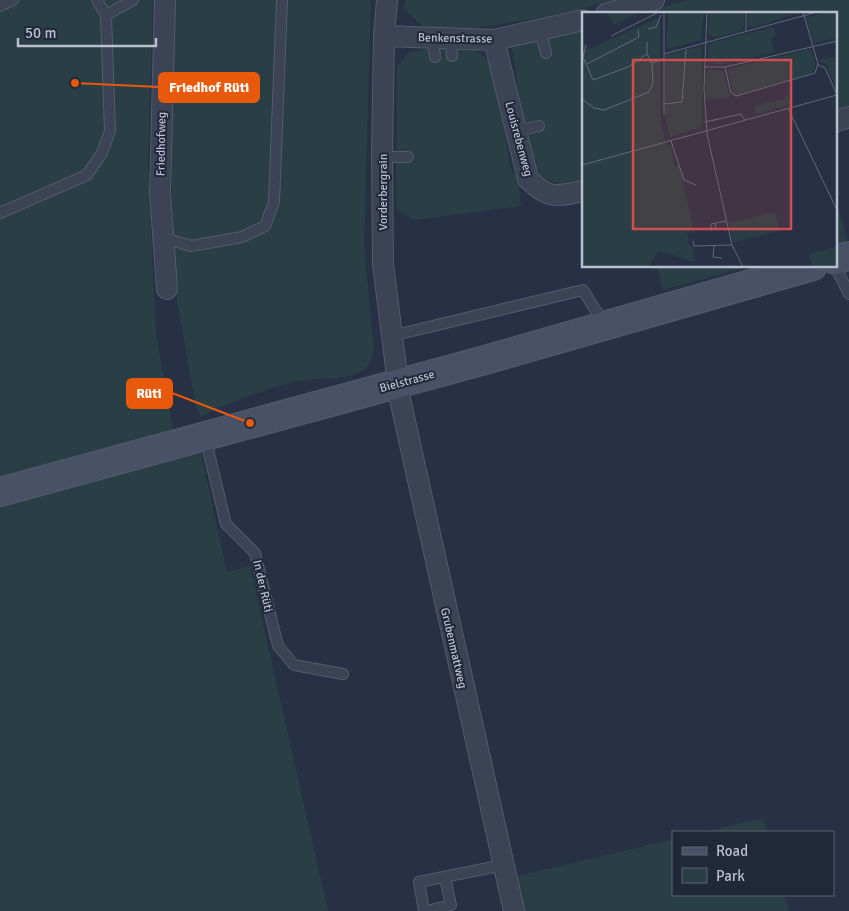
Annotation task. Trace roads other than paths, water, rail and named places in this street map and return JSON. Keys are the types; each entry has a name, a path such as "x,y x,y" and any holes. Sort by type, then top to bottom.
{"main road":[{"path":"836,260 849,256"},
{"name":"Bielstrasse","path":"0,492 398,384 806,268"}],"street":[{"name":"Friedhofweg","path":"165,0 160,192 167,289"},
{"name":"Vorderbergrain","path":"387,0 384,36 382,157 383,264 398,384"},
{"path":"616,10 654,0"},
{"name":"Benkenstrasse","path":"384,36 443,47 494,40 582,20"},
{"name":"Louisrebenweg","path":"494,40 528,179 540,190 558,197 582,190"},
{"path":"836,122 849,117"},
{"name":"Grubenmattweg","path":"398,384 418,489 514,911"}],"lane":[{"path":"0,6 14,0"},
{"path":"0,214 87,175 102,153 110,132 106,14 97,0"},
{"path":"106,14 133,0"},
{"path":"164,238 191,246 242,237 265,226 274,202 282,0"},
{"path":"540,30 546,53"},
{"path":"516,130 539,126"},
{"path":"382,157 408,157"},
{"path":"836,268 849,294"},
{"path":"391,336 583,290 605,326"},
{"name":"In der Rüti","path":"205,436 226,524 255,553 278,646 294,665 343,674"},
{"path":"445,878 451,905 425,911 419,882 504,865"}],"place":[{"name":"Friedhof Rüti","path":"75,83"},
{"name":"Rüti","path":"250,423"}]}
